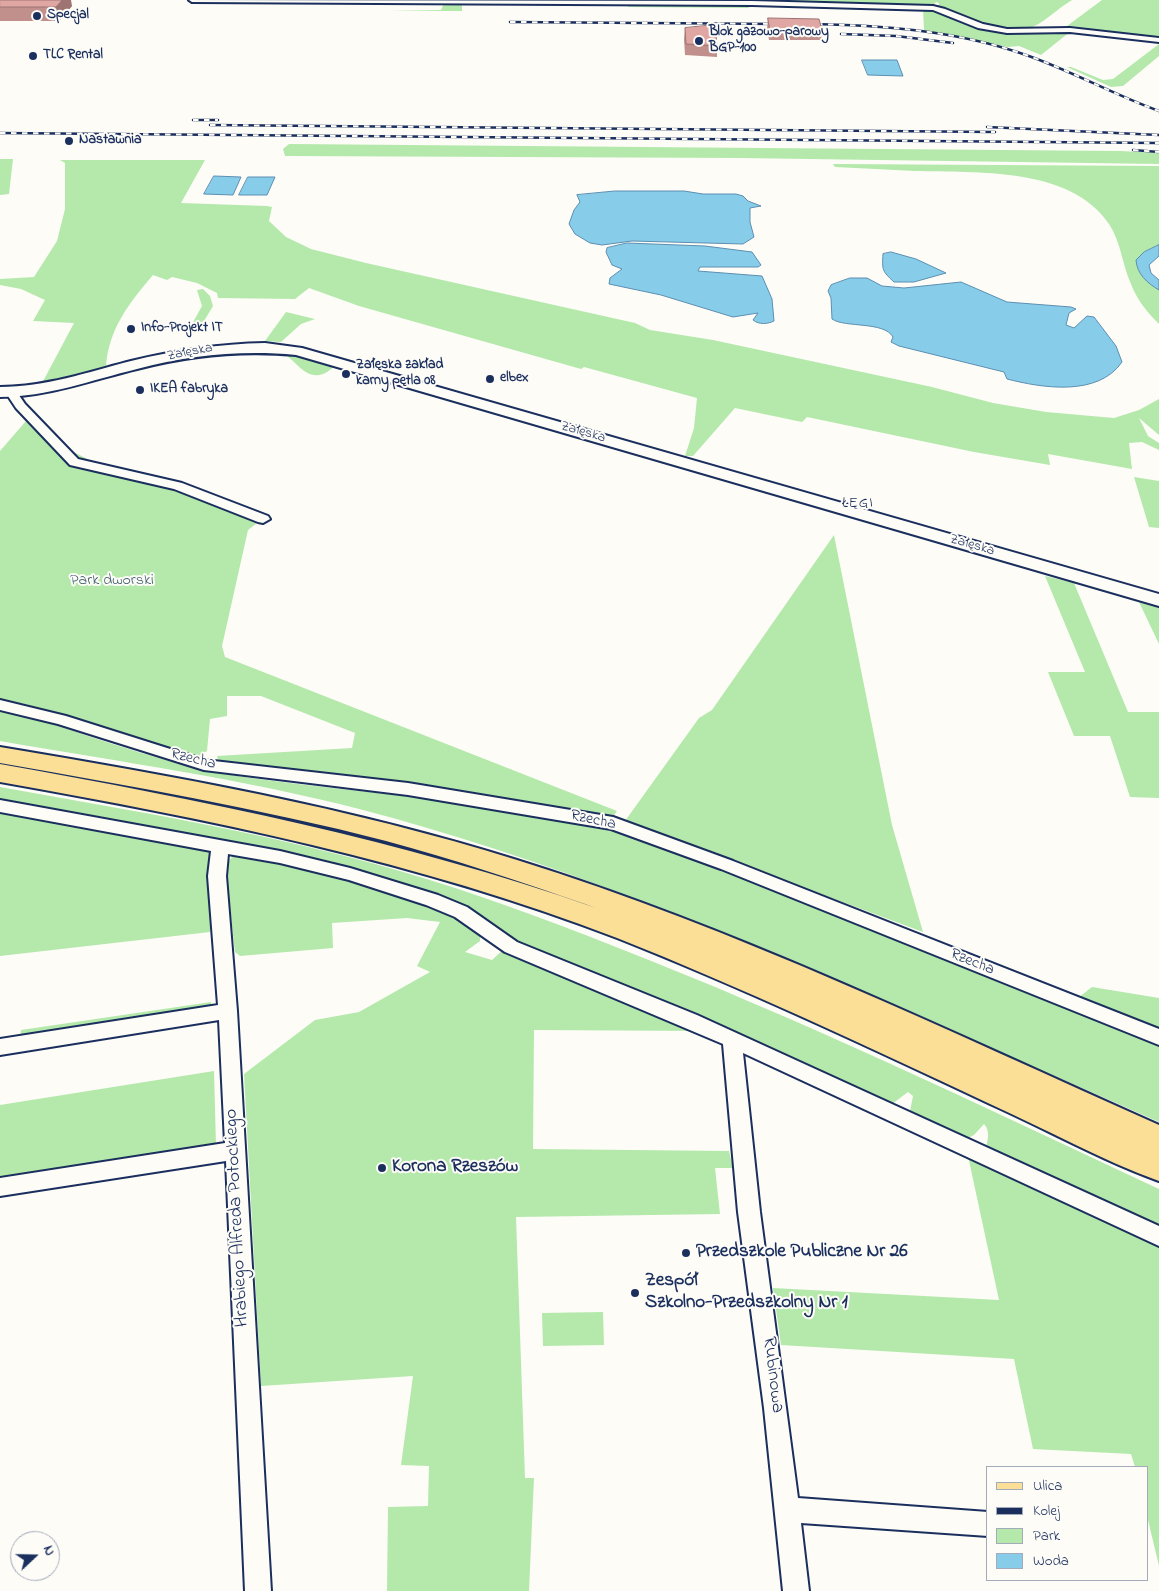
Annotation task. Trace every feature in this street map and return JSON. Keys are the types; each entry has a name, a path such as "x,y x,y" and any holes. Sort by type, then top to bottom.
{"main road":[{"path":"0,755 154,781 300,811 389,832 511,868 679,928 768,963 1159,1140"},
{"path":"0,773 260,822 356,845 507,889 664,946 924,1059 1159,1167"}],"street":[{"path":"192,0 752,3 940,9 981,26 1007,31 1070,30 1159,40"},
{"name":"Załęska","path":"6,392 44,389 205,350 258,346 297,350 1159,600"},
{"path":"6,392 74,462 178,486 263,519"},
{"name":"Rzecha","path":"0,705 61,720 204,764 242,771 408,789 613,823 736,869 1159,1037"},
{"path":"0,806 280,857 341,872 432,900 461,912 511,947 732,1039 1159,1236"},
{"name":"Hrabiego Alfreda Potockiego","path":"220,846 218,876 228,1011 258,1591"},
{"path":"0,1046 228,1011"},
{"name":"Rubinowa","path":"732,1039 749,1212 771,1364 796,1591"},
{"path":"0,1187 234,1151"},
{"path":"787,1510 986,1524"}],"green space":[{"path":"528,0 1072,0 1033,27 1016,31 981,25 938,7 939,3 936,2 932,7 761,2"},
{"path":"1102,0 1159,0 1159,38 1063,29"},
{"path":"444,3 462,5 462,11 388,11 441,10"},
{"path":"628,4 742,4 750,8 628,7"},
{"path":"923,9 937,9 971,24 1014,33 1071,31 1041,55 1019,46 1008,47 924,30"},
{"path":"1159,44 1159,56 1123,86 1111,87 1067,67 1103,80 1113,79"},
{"path":"289,144 1120,151 1159,153 1159,164 740,158 285,156 283,149"},
{"path":"0,159 13,159 9,194 0,195"},
{"path":"60,160 205,160 181,203 272,207 269,221 286,237 311,249 635,323 650,330 713,340 932,387 993,403 1046,412 1114,418 1139,410 1159,399 1159,435 1139,418 1148,436 1159,443 1159,450 1142,442 1129,443 1132,469 1048,454 1050,465 974,452 807,417 802,422 735,408 693,456 685,456 694,428 697,398 584,367 581,369 359,306 309,288 295,299 218,298 217,293 197,283 172,277 167,280 153,275 128,307 115,329 106,367 40,387 74,323 33,321 45,300 21,289 0,285 0,279 34,277 57,241 65,209 65,163"},
{"path":"833,164 1159,166 1159,245 1144,252 1136,260 1159,290 1159,324 1143,306 1133,290 1116,238 1109,224 1092,205 1071,192 1047,182 993,173 835,167"},
{"path":"203,289 210,296 213,306 201,326 192,324 202,306 197,290"},
{"path":"286,312 315,319 301,324 281,342 265,341"},
{"path":"287,352 335,366 320,375 314,375 303,370 285,354"},
{"name":"Park dworski","path":"26,421 54,447 56,453 68,449 95,463 164,477 265,517 248,530 222,646 225,657 617,811 612,818 449,790 225,764 218,760 217,756 352,748 355,733 261,696 227,696 227,716 210,719 207,751 199,756 192,756 25,704 0,700 0,451"},
{"path":"1134,477 1159,481 1159,528 1149,527"},
{"path":"834,535 892,825 923,932 625,821 699,718 712,710"},
{"path":"1045,576 1074,583 1128,712 1159,712 1159,798 1130,797 1110,736 1074,736 1048,672 1085,672"},
{"path":"1139,602 1159,608 1159,644"},
{"path":"0,710 22,714 109,743 199,768 259,779 505,809 554,818 650,842 1159,1045 1159,1122 883,1001 691,920 626,895 496,849 363,810 273,789 0,741"},
{"path":"0,787 201,824 351,857 455,888 563,926 754,1003 822,1033 1159,1189 1159,1227 986,1147 988,1132 984,1124 974,1135 968,1138 910,1111 913,1096 908,1092 892,1104 687,1013 531,950 474,912 460,905 316,861 252,846 0,802"},
{"path":"0,812 207,849 211,853 210,932 0,956"},
{"name":"Korona Rzeszów","path":"238,855 324,875 429,906 468,924 480,932 480,941 465,952 492,960 503,950 537,966 702,1031 534,1030 533,1149 729,1151 733,1168 715,1168 720,1214 516,1217 525,1478 534,1478 529,1591 387,1591 388,1507 428,1506 429,1466 401,1465 413,1376 261,1386 244,1074 315,1020 359,1012 430,972 417,966 440,922 407,918 332,923 333,948 240,956 235,952 225,865 232,857"},
{"path":"1092,987 1159,998 1159,1029 1078,998"},
{"path":"211,1002 212,1010 20,1040 21,1030"},
{"path":"214,1071 216,1146 0,1178 0,1105"},
{"path":"968,1156 1159,1245 1159,1566 1149,1524 1149,1466 1135,1466 1131,1454 1033,1449 1014,1359 781,1345 773,1288 999,1300"},
{"path":"603,1312 604,1345 543,1346 542,1313"}],"water":[{"path":"862,60 897,60 903,76 868,75"},
{"path":"214,176 241,177 233,195 204,194"},
{"path":"248,177 275,177 267,195 239,195"},
{"path":"615,191 684,191 703,194 736,194 761,206 750,208 750,222 754,237 743,244 632,241 602,245 590,243 575,234 569,224 574,210 580,202 577,195"},
{"path":"627,243 705,246 752,252 761,265 758,267 700,267 698,271 762,276 772,299 774,321 766,323 755,322 753,320 758,313 733,317 661,295 609,284 610,278 622,269 612,265 606,252 607,248"},
{"path":"1159,245 1159,256 1149,265 1151,273 1159,280 1159,290 1143,278 1138,270 1136,260 1144,252"},
{"path":"891,252 916,259 946,273 914,282 894,282 885,273 883,267 883,254"},
{"path":"850,278 867,278 882,286 904,288 961,282 1007,302 1071,307 1076,309 1069,313 1066,325 1074,328 1087,316 1094,317 1116,346 1122,362 1112,373 1099,381 1069,387 1052,387 1007,379 1004,372 899,346 891,342 893,337 888,332 881,329 838,322 832,319 831,298 828,291 831,285"}],"building":[{"path":"0,0 62,0 56,7 0,7"},
{"path":"768,18 819,19 822,30 770,29"},
{"path":"715,25 717,46 686,44 685,28"}],"railway":[{"path":"510,22 781,24"},
{"path":"806,24 918,30 972,40 1043,61 1159,111"},
{"path":"841,34 896,36 953,43"},
{"path":"193,120 218,120"},
{"path":"210,125 995,132"},
{"path":"987,127 1159,135"},
{"path":"0,133 1159,143"},
{"path":"1133,150 1159,152"}],"place":[{"name":"Specjal","path":"37,16"},
{"name":"Blok gazowo-parowy BGP-100","path":"699,41"},
{"name":"TLC Rental","path":"33,56"},
{"name":"Nastawnia","path":"69,141"},
{"name":"Info-Projekt IT","path":"131,329"},
{"name":"Załęska zakład karny pętla 08","path":"346,374"},
{"name":"elbex","path":"490,379"},
{"name":"IKEA fabryka","path":"140,390"},
{"name":"Korona Rzeszów","path":"382,1168"},
{"name":"Przedszkole Publiczne Nr 26","path":"686,1253"},
{"name":"Zespół Szkolno-Przedszkolny Nr 1","path":"635,1293"}],"district":[{"name":"ŁĘGI","path":"858,505"}]}
